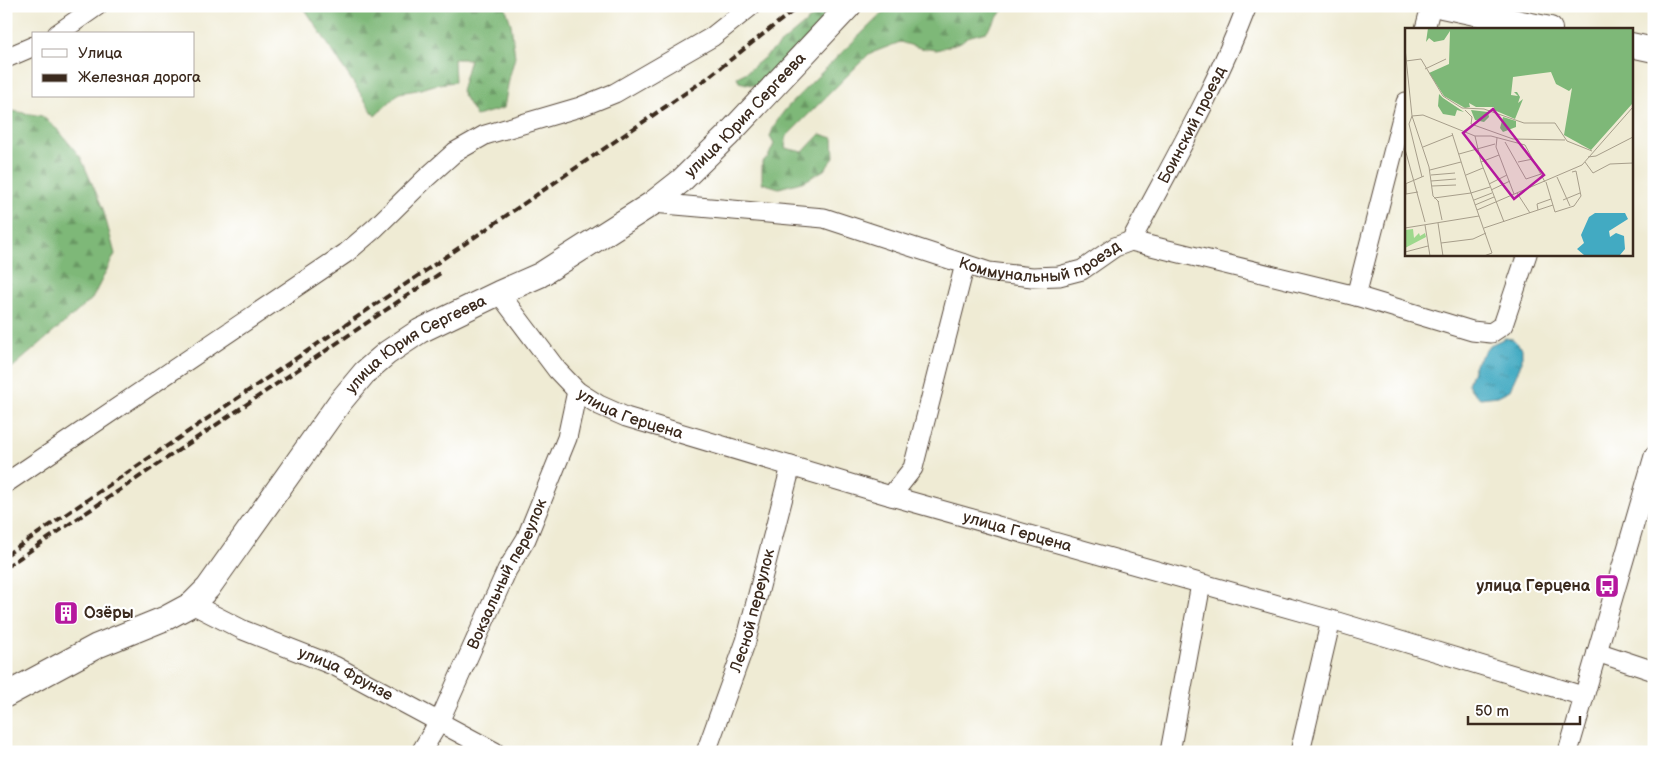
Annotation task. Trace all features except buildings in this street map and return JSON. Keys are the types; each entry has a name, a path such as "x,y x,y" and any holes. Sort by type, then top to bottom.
{"main road":[{"name":"улица Юрия Сергеева","path":"6,695 97,646 166,618 192,604 208,588 340,402 365,372 387,353 420,331 498,292 540,275 653,203 681,181 728,136 849,6"},
{"path":"1442,6 1545,28"},
{"path":"1632,45 1654,50"}],"street":[{"path":"60,32 97,6"},
{"path":"6,483 346,254 455,152 485,135 580,107 615,93 712,37 750,6"},
{"name":"Боинский проезд","path":"1131,241 1207,97 1231,47 1247,6"},
{"path":"1425,28 1431,6"},
{"path":"6,58 32,47"},
{"path":"1356,296 1405,106"},
{"name":"Коммунальный проезд","path":"653,203 824,218 989,272 1032,277 1058,276 1082,270 1115,247 1131,241 1356,296 1472,331 1491,333 1503,325 1527,255"},
{"path":"891,496 913,468 964,264"},
{"name":"улица Герцена","path":"498,292 557,370 577,391 599,405 626,417 891,496 1331,620 1583,696"},
{"name":"Вокзальный переулок","path":"421,752 439,722 507,570 526,539 567,438 577,391"},
{"path":"1568,752 1654,456"},
{"name":"Лесной переулок","path":"706,752 746,641 791,466"},
{"path":"1170,752 1201,584"},
{"name":"улица Фрунзе","path":"192,604 243,630 335,666 496,752"},
{"path":"1300,752 1331,620"},
{"path":"1596,652 1654,671"}],"green space":[{"path":"303,6 505,6 511,24 515,57 504,108 476,116 461,91 470,59 454,59 455,82 399,93 375,116"},
{"path":"826,6 840,6 763,83 755,86 739,82 737,77 747,72"},
{"path":"890,6 1006,6 986,32 967,37 961,42 937,50 920,48 900,42 869,54 786,137 785,148 803,152 820,134 833,138 834,158 824,170 805,181 779,188 762,183 762,162 768,157 774,144 770,137 781,115"},
{"path":"13,111 42,116 59,131 81,158 103,209 115,254 92,299 6,373 6,112"}],"water":[{"path":"1505,338 1513,339 1522,348 1522,362 1510,390 1498,396 1480,398 1472,391 1468,384 1475,364 1490,345"}],"railway":[{"path":"6,555 706,79 799,6"},
{"path":"6,567 442,272"}],"place":[{"name":"улица Герцена","path":"1607,586"},
{"name":"Озёры","path":"66,613"}]}
